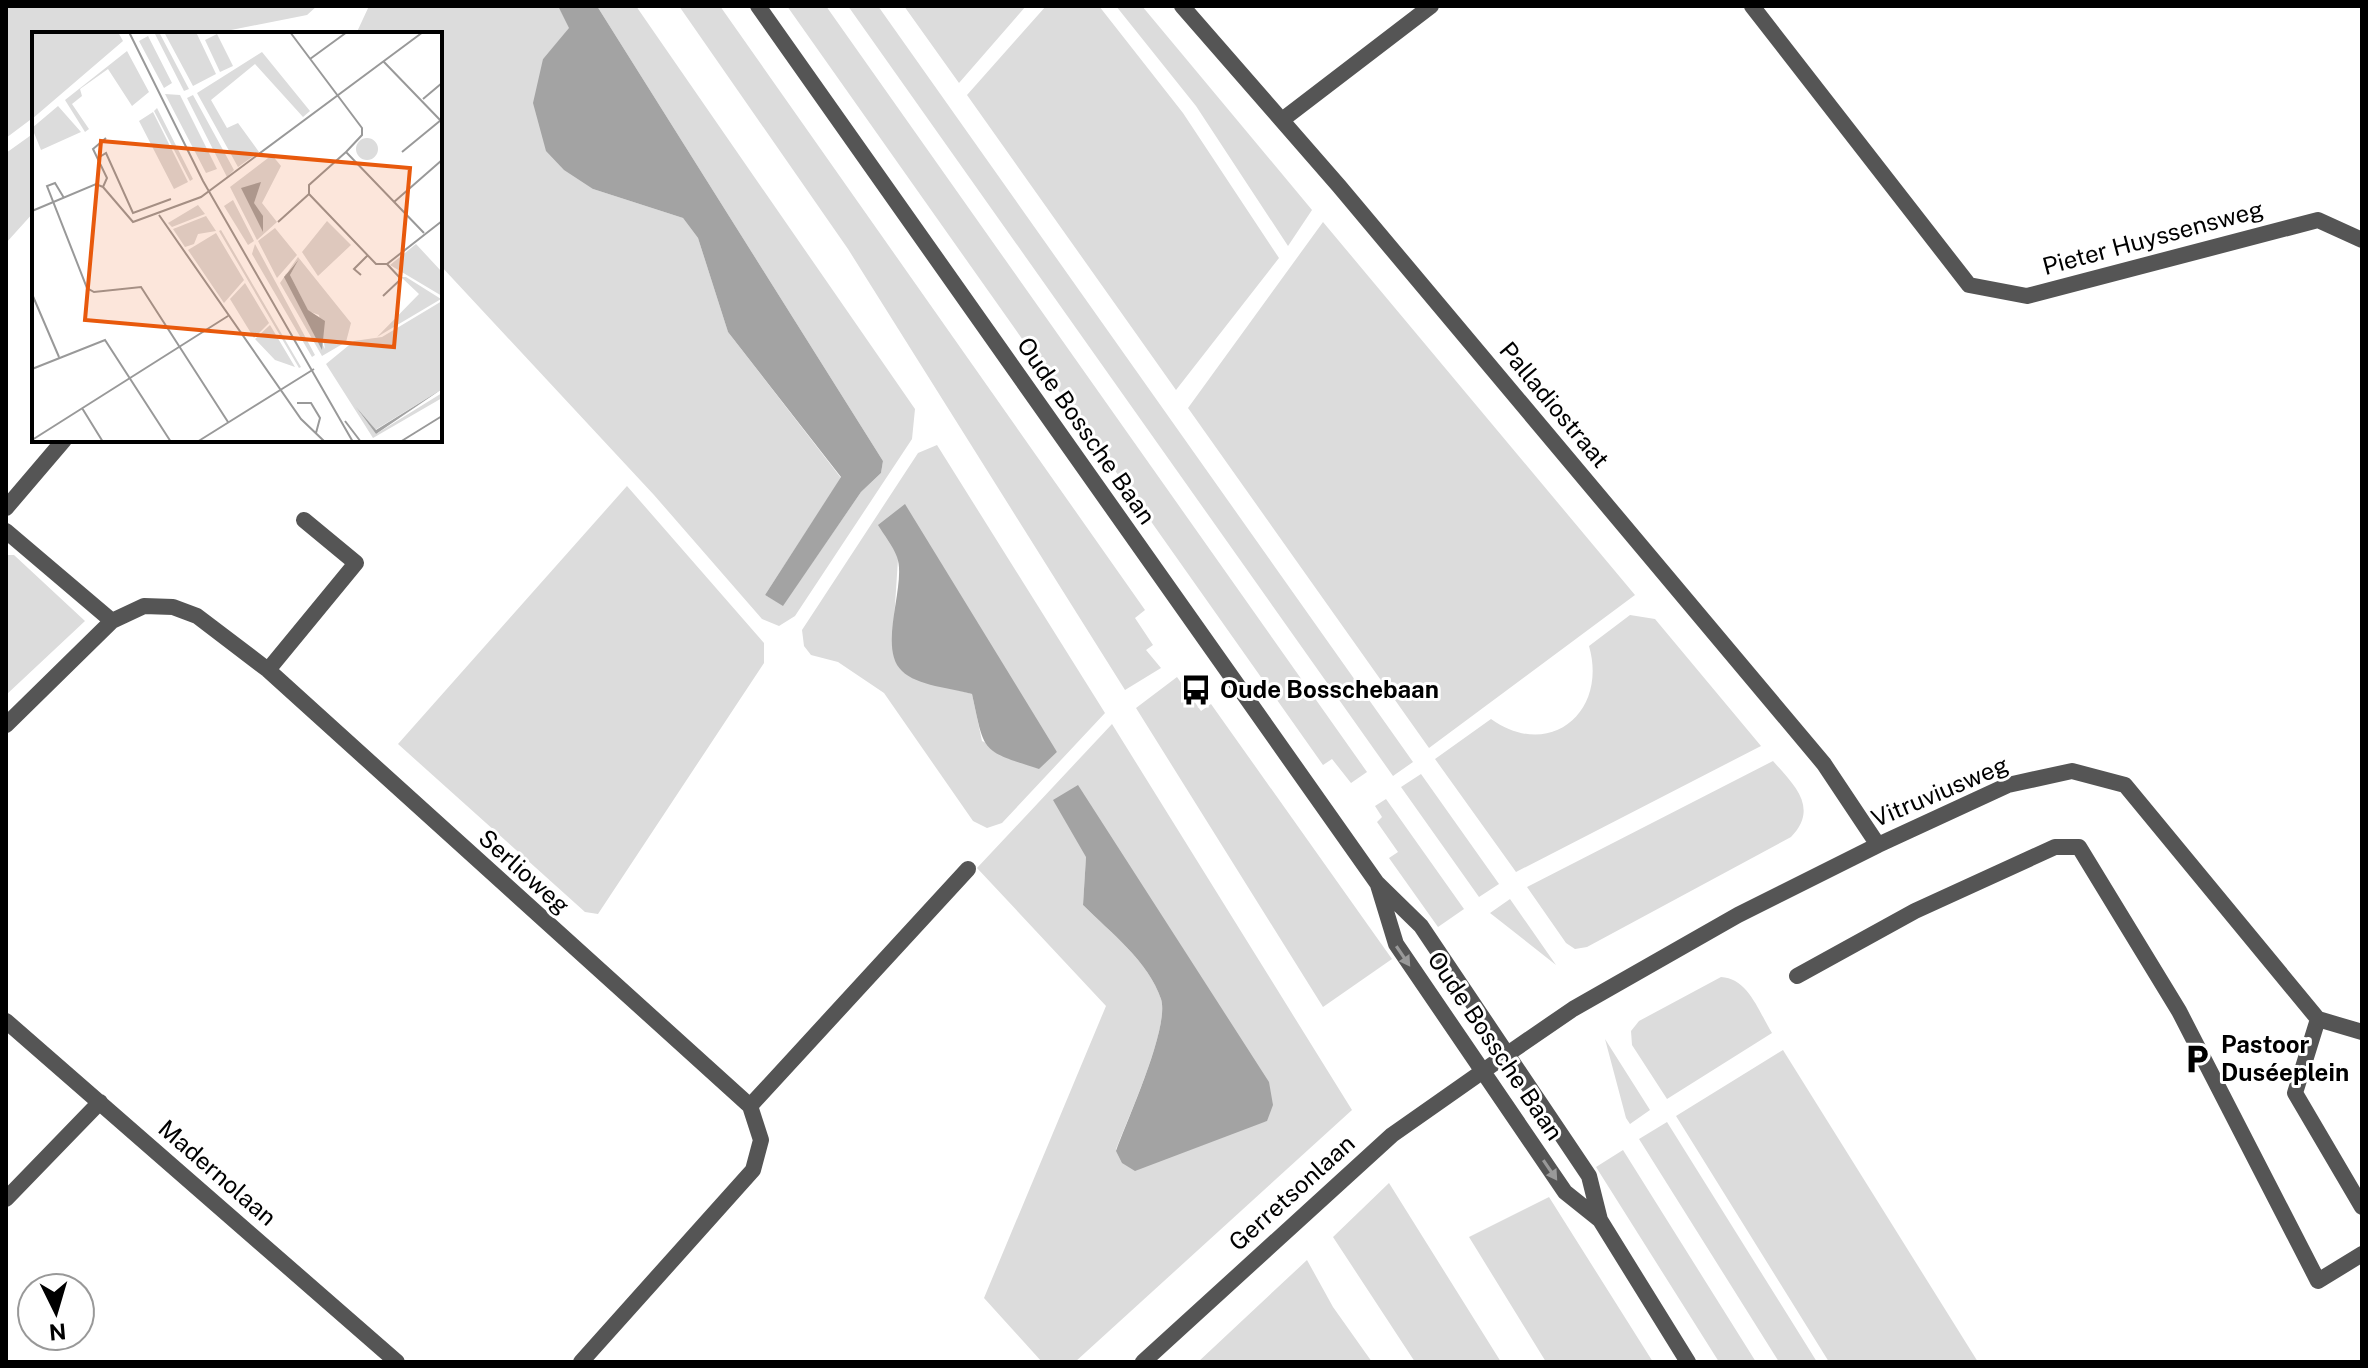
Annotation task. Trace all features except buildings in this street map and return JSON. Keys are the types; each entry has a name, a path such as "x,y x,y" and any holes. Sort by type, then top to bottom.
{"street":[{"name":"Oude Bossche Baan","path":"758,6 1377,883 1421,926 1589,1176 1600,1220 1688,1362"},
{"name":"Palladiostraat","path":"1182,6 1282,120 1824,764 1878,845"},
{"path":"1282,120 1431,6"},
{"name":"Pieter Huyssensweg","path":"1752,6 1969,285 2027,296 2318,220 2362,240"},
{"path":"6,508 62,442"},
{"path":"268,670 356,563 304,520"},
{"path":"6,531 112,621 6,725"},
{"name":"Serlioweg","path":"112,621 144,606 173,607 197,616 268,670 750,1106"},
{"name":"Vitruviusweg","path":"1483,1072 1573,1009 1738,915 2008,785 2072,771 2125,785 2318,1019"},
{"path":"1797,976 1915,911 2055,847 2079,847 2179,1011 2318,1281 2362,1254"},
{"path":"581,1362 753,1170 761,1140 750,1106 968,869"},
{"name":"Oude Bossche Baan","path":"1377,883 1396,944 1565,1192 1600,1220"},
{"path":"2362,1032 2318,1019 2295,1093 2362,1207"},
{"name":"Madernolaan","path":"6,1021 397,1362"},
{"name":"Gerretsonlaan","path":"1143,1362 1392,1135 1483,1072"},
{"path":"6,1199 100,1102"}],"shaded area":[{"path":"6,6 317,6 307,15 221,32 32,32 32,118 6,138"},
{"path":"369,6 558,6 570,28 543,59 593,189 683,218 698,238 728,332 841,478 765,595 783,605 861,492 881,473 883,461 597,6 636,6 915,409 912,439 795,616 779,626 762,619 654,495 442,267 442,32 357,32"},
{"path":"558,6 597,6 883,461 881,473 861,492 783,606 765,595 841,477 728,332 698,238 683,218 593,189 564,170 546,151 533,103 543,59 569,28"},
{"path":"679,6 720,6 1145,610 1135,618 1153,645 1146,650 1161,668 1125,690 848,249"},
{"path":"787,6 826,6 1367,772 1351,783 1332,759 1323,765"},
{"path":"848,6 878,6 1413,762 1393,776"},
{"path":"904,6 1026,6 959,83"},
{"path":"1046,6 1099,6 1183,113 1279,258 1176,390 967,95"},
{"path":"1116,6 1142,6 1312,210 1288,246 1196,106"},
{"path":"32,134 32,214 6,243 6,153"},
{"path":"1323,222 1635,595 1429,748 1188,408"},
{"path":"937,445 1105,713 1002,823 987,828 973,821 884,693 838,662 811,655 804,646 802,630 918,453","holes":["898,559 1057,752 1039,768 982,741 972,694 917,679 893,636"]},
{"path":"627,486 764,643 764,663 598,914 585,912 398,744"},
{"path":"905,504 1057,752 1039,769 1005,758 988,746 983,739 972,694 916,680 902,671 895,661 892,632 899,569 897,557 878,525"},
{"path":"6,555 14,555 85,621 6,695"},
{"path":"1630,615 1655,619 1761,746 1516,872 1435,759 1491,719 1513,731 1534,735 1553,732 1569,723 1582,709 1590,691 1593,670 1589,646"},
{"path":"1177,677 1201,711 1211,704 1392,959 1323,1007 1136,708"},
{"path":"1112,724 1352,1110 1075,1362 1042,1362 984,1298 1106,1006 977,868","holes":["1086,857 1267,1121 1116,1150 1154,1051 1162,1012 1161,999 1148,972 1083,905"]},
{"path":"1773,761 1801,798 1803,816 1791,837 1587,947 1575,949 1566,943 1527,887"},
{"path":"1421,774 1499,884 1479,897 1401,787"},
{"path":"1078,785 1269,1082 1273,1105 1267,1121 1135,1171 1122,1163 1116,1151 1154,1051 1162,1012 1161,999 1148,972 1083,905 1086,857 1053,800"},
{"path":"1386,799 1464,909 1438,927 1389,858 1398,852 1377,822 1382,817 1375,806"},
{"path":"1510,899 1556,965 1490,913"},
{"path":"1721,977 1739,983 1746,990 1772,1033 1667,1099 1632,1045 1631,1031 1639,1021"},
{"path":"1605,1039 1650,1110 1630,1124 1626,1118"},
{"path":"1783,1050 1978,1362 1829,1362 1676,1116"},
{"path":"1667,1122 1817,1362 1779,1362 1639,1139"},
{"path":"1623,1150 1756,1362 1719,1362 1596,1167"},
{"path":"1389,1183 1501,1362 1415,1362 1333,1237"},
{"path":"1549,1197 1653,1362 1546,1362 1469,1237"},
{"path":"1307,1260 1333,1307 1372,1362 1198,1362"}],"place":[{"name":"Oude Bosschebaan","path":"1196,690"},
{"name":"Pastoor Duséeplein","path":"2197,1059"}]}
